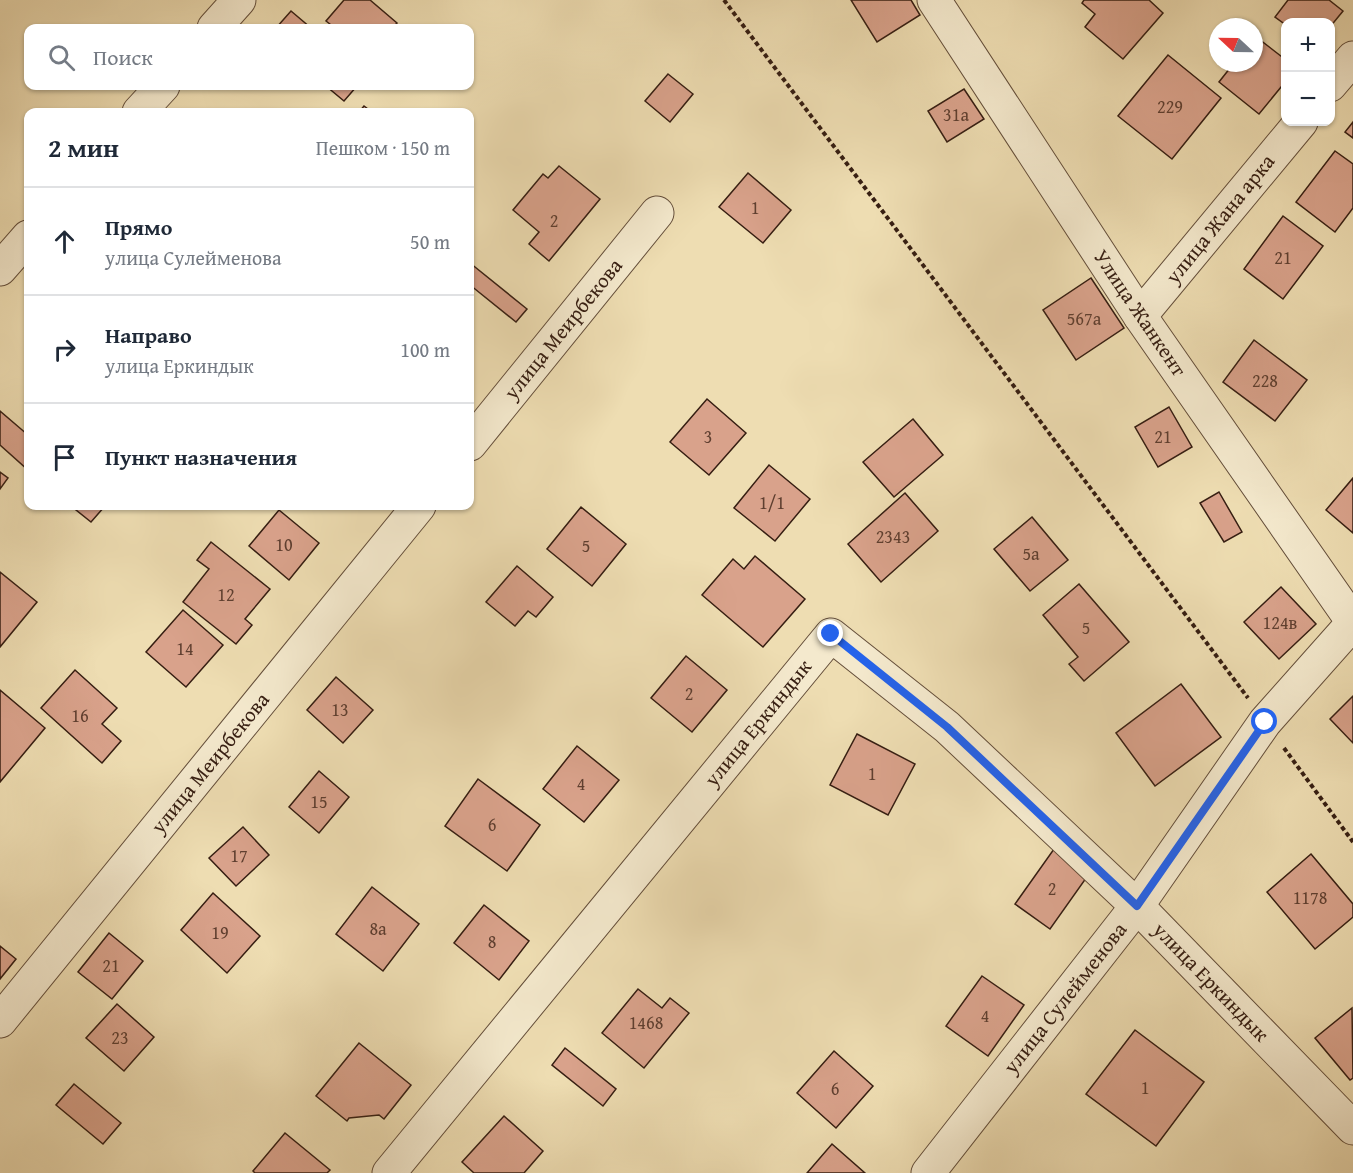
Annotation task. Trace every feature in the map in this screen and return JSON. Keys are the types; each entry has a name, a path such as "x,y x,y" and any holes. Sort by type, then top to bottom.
{"street":[{"path":"218,24 239,0"},
{"name":"Улица Жанкент","path":"934,0 1140,316 1353,622"},
{"path":"1335,79 1353,58"},
{"path":"143,108 159,90"},
{"name":"улица Жана арка","path":"1140,316 1298,126"},
{"name":"улица Меирбекова","path":"474,439 657,213"},
{"path":"0,269 24,242"},
{"name":"улица Меирбекова","path":"0,1021 416,510"},
{"name":"улица Сулейменова","path":"928,1173 1137,906 1265,722 1353,622"},
{"name":"улица Еркиндык","path":"389,1173 831,634 947,727 1137,906 1353,1128"}],"path":[{"path":"724,0 1353,842"}],"building":[{"path":"344,0 370,0 397,23 330,24 326,21"},
{"path":"851,0 911,0 920,15 877,42"},
{"path":"1084,0 1149,0 1163,13 1123,59 1085,27 1095,14 1082,3"},
{"path":"1288,0 1329,0 1343,11 1335,21 1335,18 1281,18 1281,21 1275,17"},
{"path":"291,11 306,24 280,24"},
{"path":"1263,42 1281,56 1281,87 1259,114 1219,82 1227,72 1263,72"},
{"path":"1168,55 1221,98 1172,159 1118,116"},
{"path":"668,74 693,94 670,122 645,101"},
{"path":"964,89 984,119 947,142 928,111"},
{"path":"331,90 354,90 344,101"},
{"path":"1353,122 1353,138 1345,132"},
{"path":"1335,151 1353,164 1353,208 1335,232 1296,202"},
{"path":"559,166 600,199 549,261 529,244 539,232 513,210 543,174 548,178"},
{"path":"748,173 791,210 763,243 719,207"},
{"path":"1283,216 1323,246 1283,299 1244,269"},
{"path":"474,266 527,309 516,322 474,288"},
{"path":"1091,278 1124,328 1076,360 1043,310"},
{"path":"1254,340 1307,380 1275,421 1223,382"},
{"path":"707,399 746,433 709,475 670,442"},
{"path":"1169,407 1192,447 1158,467 1135,427"},
{"path":"0,411 24,432 24,466 0,445"},
{"path":"913,419 943,455 894,497 863,462"},
{"path":"769,465 810,499 775,541 734,508"},
{"path":"0,472 8,478 0,489"},
{"path":"1353,478 1353,533 1326,510"},
{"path":"1219,492 1242,532 1224,542 1200,503"},
{"path":"905,493 938,531 881,582 848,544"},
{"path":"581,507 626,544 592,586 547,549"},
{"path":"76,510 102,510 91,522"},
{"path":"279,510 319,543 289,580 249,546"},
{"path":"1032,517 1068,560 1030,591 994,549"},
{"path":"211,542 270,589 245,619 252,625 236,644 183,602 209,569 197,560"},
{"path":"755,556 805,599 763,647 702,595 733,559 744,569"},
{"path":"517,566 553,597 536,617 528,611 515,626 486,602"},
{"path":"0,572 37,602 0,647"},
{"path":"1079,584 1129,642 1084,681 1069,664 1078,657 1043,615"},
{"path":"1281,587 1316,624 1279,659 1244,622"},
{"path":"183,610 223,645 186,687 146,652"},
{"path":"686,656 727,690 692,732 651,698"},
{"path":"75,670 117,708 102,724 121,741 102,763 41,708"},
{"path":"336,677 373,710 343,743 307,710"},
{"path":"1181,684 1221,737 1155,786 1116,733"},
{"path":"0,690 45,728 0,782"},
{"path":"1353,696 1353,743 1330,719"},
{"path":"857,734 915,764 888,815 830,785"},
{"path":"577,746 619,780 584,822 543,789"},
{"path":"319,771 349,797 319,833 289,807"},
{"path":"478,779 540,825 507,871 445,826"},
{"path":"243,827 269,855 236,886 209,858"},
{"path":"1054,849 1089,874 1050,929 1015,904"},
{"path":"1311,854 1353,904 1353,917 1315,949 1267,892"},
{"path":"372,887 419,924 383,971 336,934"},
{"path":"213,893 260,936 227,973 181,930"},
{"path":"484,905 529,941 499,980 454,943"},
{"path":"109,933 143,961 112,999 78,972"},
{"path":"0,946 16,959 0,979"},
{"path":"982,976 1024,1005 988,1056 946,1026"},
{"path":"638,989 662,1008 670,998 689,1013 644,1068 602,1033"},
{"path":"117,1004 154,1037 124,1071 86,1038"},
{"path":"1352,1008 1353,1078 1350,1080 1315,1038"},
{"path":"1135,1030 1204,1082 1156,1146 1086,1094"},
{"path":"359,1043 411,1085 384,1119 379,1115 349,1118 347,1121 316,1096"},
{"path":"565,1048 616,1089 603,1106 552,1065"},
{"path":"834,1051 873,1086 836,1128 797,1093"},
{"path":"74,1084 121,1123 103,1144 56,1105"},
{"path":"504,1116 543,1151 524,1173 474,1173 462,1162"},
{"path":"285,1133 330,1170 327,1173 255,1173 253,1171"},
{"path":"832,1144 865,1173 807,1173"}],"route":[{"path":"831,634 947,727 1137,906 1265,722"}]}
